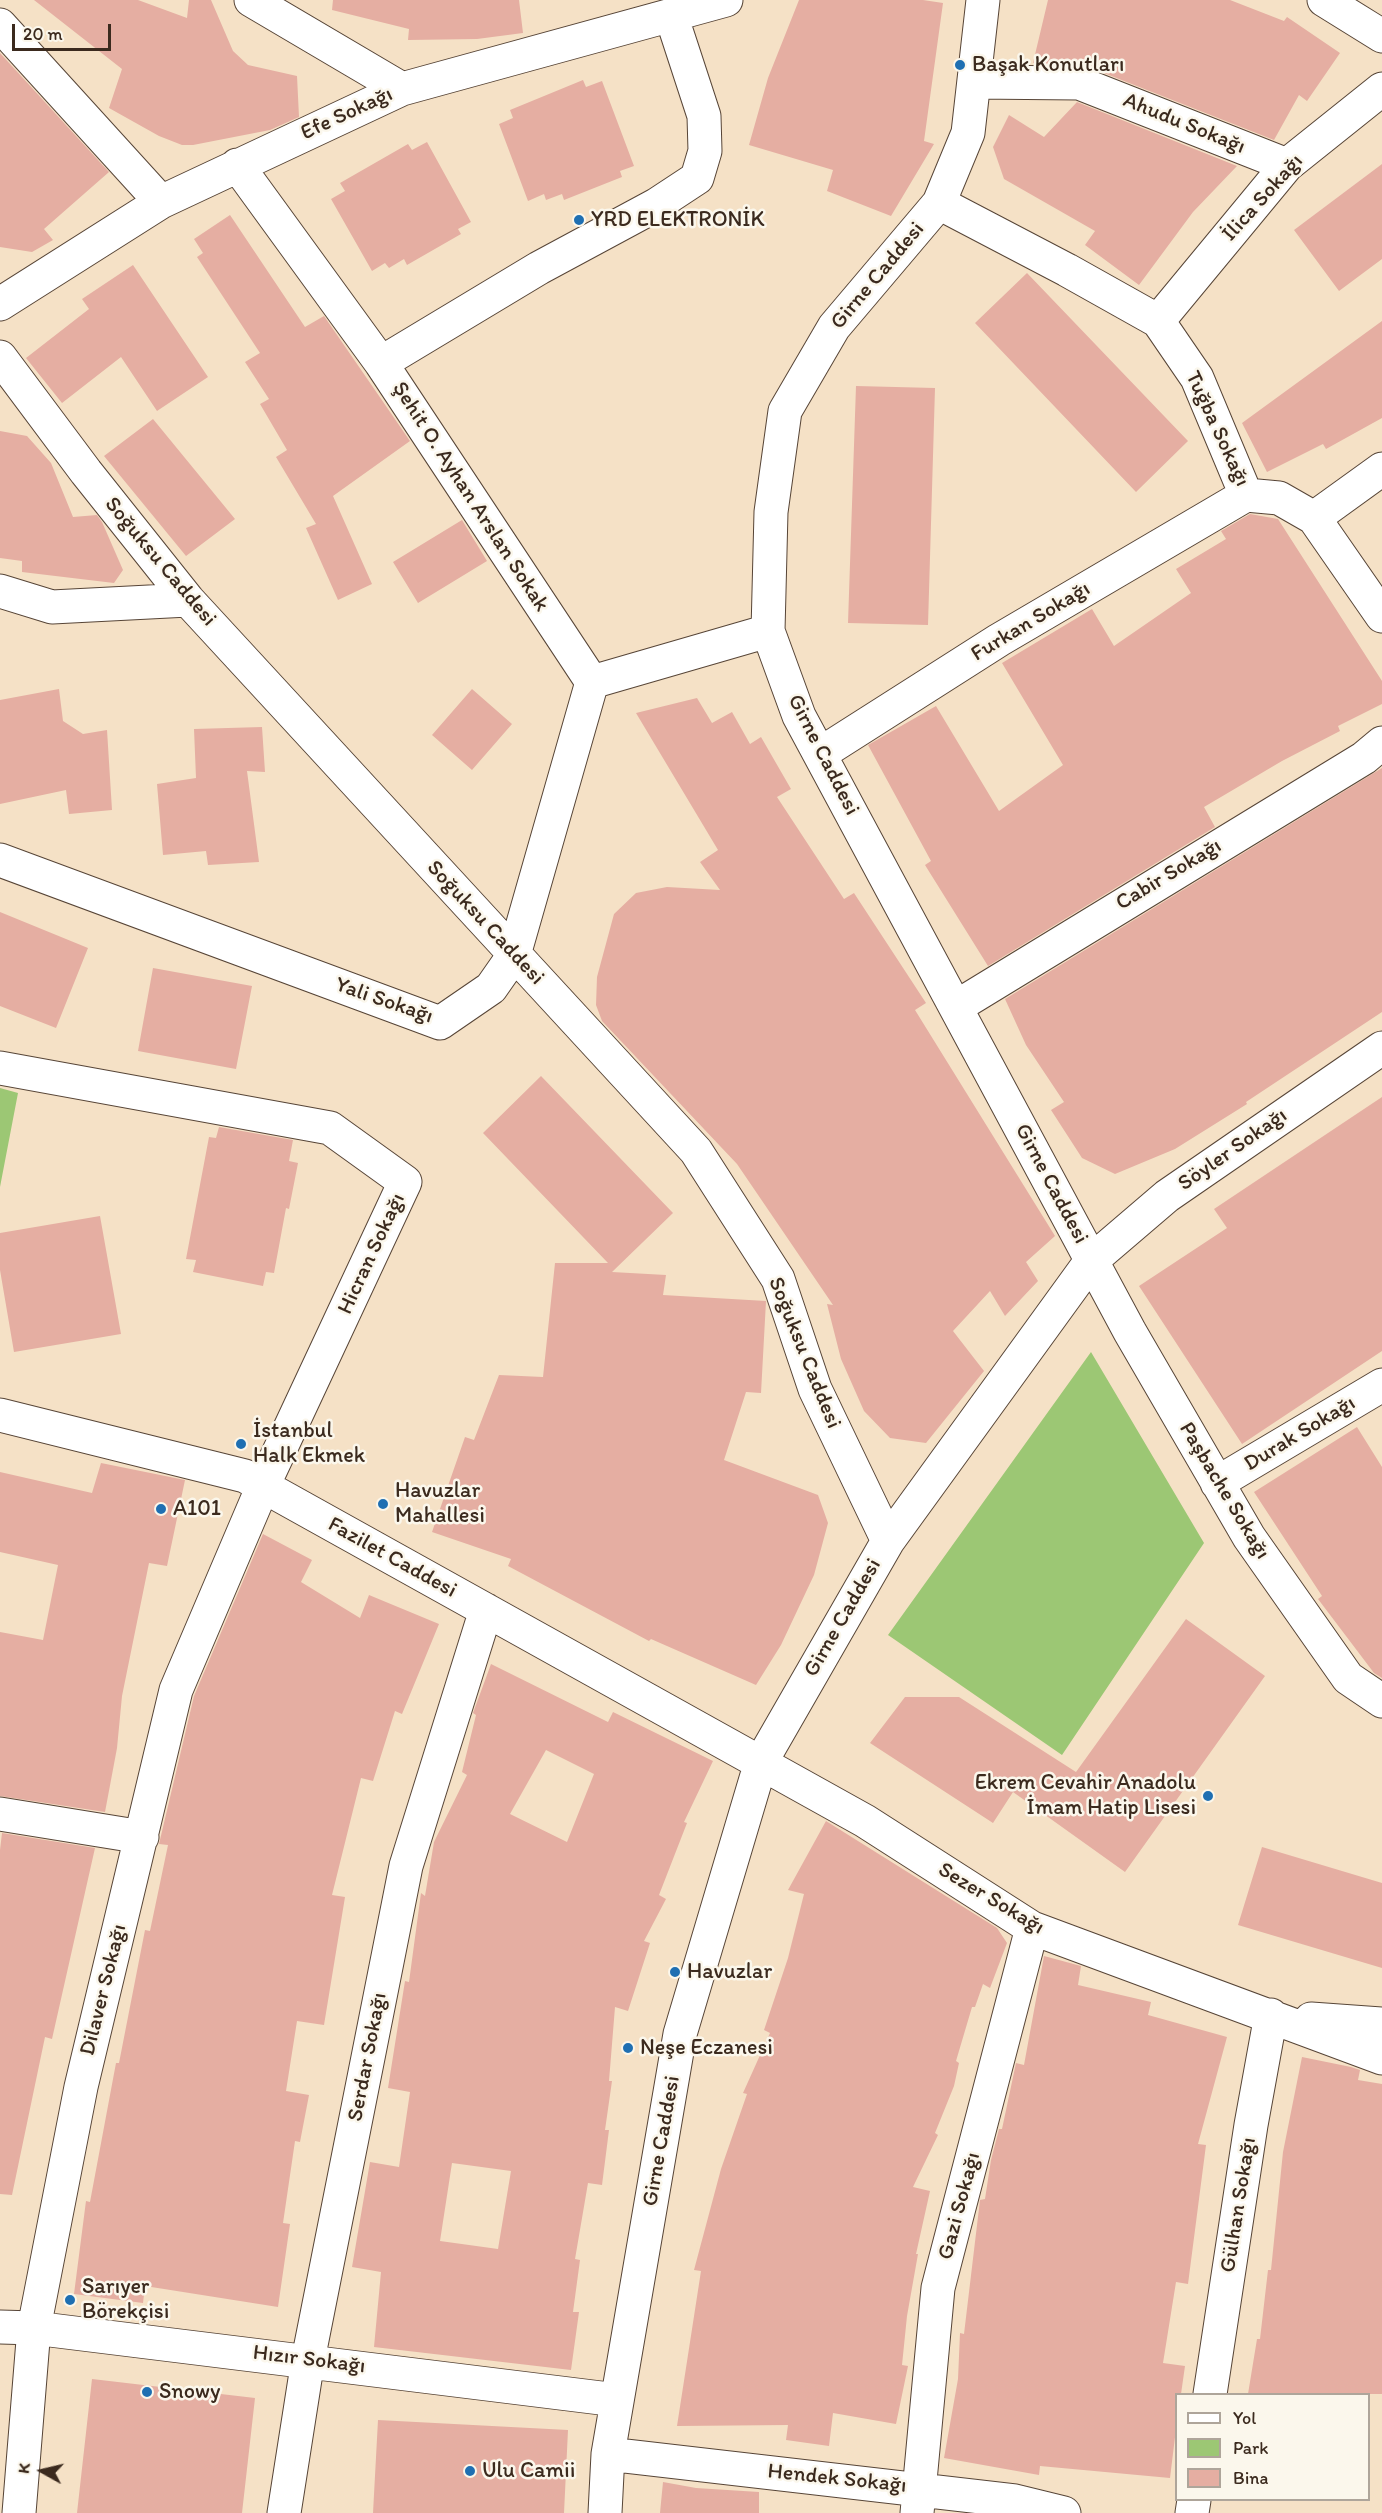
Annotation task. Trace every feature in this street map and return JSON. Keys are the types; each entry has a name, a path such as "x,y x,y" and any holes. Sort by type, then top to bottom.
{"street":[{"path":"251,0 402,89"},
{"name":"Efe Sokağı","path":"0,304 161,202 402,89 726,0"},
{"name":"Girne Caddesi","path":"605,2513 608,2454 680,2034 761,1762 888,1541 1091,1261 799,716 768,631 771,512 785,411 834,327 939,203 968,133 983,0"},
{"path":"1324,0 1382,36"},
{"path":"381,363 539,268 656,205 697,178 705,151 704,116 671,15"},
{"path":"0,25 161,202"},
{"name":"Ahudu Sokağı","path":"974,82 1079,83 1287,165"},
{"name":"İlica Sokağı","path":"1158,321 1287,165 1382,89"},
{"name":"Şehit O. Ayhan Arslan Sokak","path":"237,165 381,363 592,682"},
{"name":"Tuğba Sokağı","path":"939,203 1158,321 1197,378 1246,495 1279,498 1314,518 1382,616"},
{"name":"Soğuksu Caddesi","path":"0,357 86,472 188,600 696,1151 778,1279 815,1389 888,1541"},
{"path":"1314,518 1382,469"},
{"name":"Furkan Sokağı","path":"820,754 999,640 1246,495"},
{"path":"0,591 52,607 188,600"},
{"path":"592,682 768,631"},
{"name":"Yali Sokağı","path":"0,860 440,1023 492,988 514,954 592,682"},
{"name":"Cabir Sokağı","path":"956,1007 1364,758 1382,743"},
{"name":"Söyler Sokağı","path":"1091,1261 1167,1196 1382,1048"},
{"name":"Hicran Sokağı","path":"0,1068 330,1128 405,1182 263,1486"},
{"name":"Paşbache Sokağı","path":"1091,1261 1249,1537 1348,1678 1382,1701"},
{"name":"Durak Sokağı","path":"1217,1483 1382,1385"},
{"name":"Fazilet Caddesi","path":"0,1415 245,1476 761,1762"},
{"name":"Dilaver Sokağı","path":"19,2513 34,2328 81,2087 176,1690 263,1486"},
{"name":"Serdar Sokağı","path":"284,2513 308,2360 406,1866 486,1610"},
{"name":"Sezer Sokağı","path":"761,1762 865,1821 1032,1928 1271,2015"},
{"path":"0,1814 142,1837"},
{"name":"Gazi Sokağı","path":"918,2501 939,2288 1032,1928"},
{"path":"1271,2015 1382,2024"},
{"path":"1271,2015 1382,2058"},
{"name":"Gülhan Sokağı","path":"1210,2393 1251,2125 1271,2015"},
{"path":"0,2322 34,2328"},
{"name":"Hızır Sokağı","path":"0,2327 34,2328 308,2360 617,2400"},
{"name":"Hendek Sokağı","path":"608,2454 918,2501 1014,2501 1064,2513"}],"green space":[{"path":"0,1088 18,1093 0,1187"},
{"path":"1091,1352 1204,1543 1062,1755 888,1635"}],"building":[{"path":"34,0 138,0 187,18 189,0 211,0 233,51 248,65 297,76 299,117 270,130 193,145 182,145 159,136 109,108 122,69"},
{"path":"333,0 519,0 523,33 477,39 408,40 409,29 332,10"},
{"path":"799,0 923,0 943,3 924,141 934,144 891,216 827,191 833,170 749,145 768,78"},
{"path":"1048,0 1230,0 1284,21 1287,17 1340,53 1307,101 1299,95 1274,140 1086,66 1033,63"},
{"path":"0,53 109,172 44,229 53,240 32,252 0,247"},
{"path":"583,80 586,87 602,81 634,166 620,171 622,177 564,200 562,194 546,200 544,194 528,201 499,124 513,118 510,110"},
{"path":"1077,102 1237,166 1193,212 1139,285 1085,245 1095,231 1004,179 993,147 1009,115 1044,137"},
{"path":"427,142 471,222 458,229 461,234 407,265 404,259 389,268 385,263 372,271 331,199 345,191 340,183 408,144 412,150"},
{"path":"1382,164 1382,259 1339,291 1294,230"},
{"path":"230,215 305,327 324,316 410,441 333,496 372,584 338,600 306,528 316,524 276,457 287,450 260,404 269,399 245,362 260,353 197,257 203,253 194,239"},
{"path":"133,265 208,377 157,411 121,357 62,403 26,358 89,309 82,299"},
{"path":"1027,273 1188,441 1136,492 975,323"},
{"path":"1382,321 1382,418 1326,449 1323,444 1267,472 1242,423"},
{"path":"856,386 935,388 928,625 848,623"},
{"path":"153,419 235,519 186,556 104,456"},
{"path":"0,431 27,436 51,463 73,517 97,515 123,570 114,583 22,572 22,561 0,558"},
{"path":"1250,514 1278,519 1382,681 1382,704 1338,726 1340,731 1282,761 1204,807 1215,827 988,966 925,865 931,861 868,745 936,706 999,811 1063,765 1002,663 1092,609 1114,646 1191,593 1176,569 1226,539 1221,531"},
{"path":"462,520 487,561 418,603 393,562"},
{"path":"59,689 63,721 83,734 107,730 112,810 69,814 66,790 0,804 0,700"},
{"path":"472,689 512,724 472,770 432,735"},
{"path":"697,698 712,723 732,712 750,744 761,737 791,789 777,797 844,899 854,893 926,1003 915,1010 1055,1236 1026,1262 1038,1281 1005,1316 990,1291 953,1331 984,1371 926,1443 890,1438 864,1411 841,1359 827,1304 833,1305 737,1164 602,1021 596,1005 597,977 614,914 636,893 667,887 720,890 700,862 718,850 636,713"},
{"path":"262,727 265,772 247,771 259,862 208,865 206,851 163,855 157,784 196,778 194,729"},
{"path":"1382,768 1382,1012 1246,1102 1247,1104 1175,1149 1115,1174 1082,1158 1051,1110 1064,1102 1026,1045 1005,999"},
{"path":"0,912 88,948 56,1028 0,1006"},
{"path":"153,968 252,986 236,1069 138,1051"},
{"path":"541,1076 673,1213 612,1272 666,1275 663,1295 766,1301 761,1393 746,1392 724,1460 818,1495 828,1523 814,1575 781,1645 756,1685 651,1639 649,1641 508,1566 511,1559 432,1532 465,1437 474,1440 499,1375 543,1377 555,1263 608,1263 483,1133"},
{"path":"1382,1097 1382,1351 1242,1444 1139,1286 1227,1228 1214,1209"},
{"path":"219,1127 293,1140 289,1161 298,1163 289,1209 286,1208 274,1273 266,1272 263,1286 193,1272 196,1260 186,1259 209,1137 216,1138"},
{"path":"100,1216 121,1334 14,1352 0,1270 0,1233"},
{"path":"1357,1427 1382,1467 1382,1678 1374,1673 1318,1599 1322,1596 1254,1492"},
{"path":"101,1463 185,1480 167,1566 149,1563 122,1696 117,1748 105,1812 0,1796 0,1632 43,1640 58,1565 0,1552 0,1472 92,1493"},
{"path":"263,1534 312,1560 301,1582 360,1618 369,1595 439,1624 402,1714 395,1711 373,1781 361,1778 332,1895 345,1897 324,2025 297,2021 286,2091 309,2095 300,2142 295,2141 283,2223 290,2224 278,2307 145,2286 143,2303 74,2294 86,2201 90,2202 116,2063 119,2063 145,1930 150,1931 168,1845 159,1844 194,1696"},
{"path":"1186,1619 1265,1676 1125,1872 1013,1792 993,1823 870,1743 905,1697 959,1697 1076,1772"},
{"path":"491,1664 608,1722 613,1712 713,1761 684,1822 687,1823 659,1895 666,1899 644,1941 650,1943 628,2011 615,2007 609,2081 612,2081 605,2130 609,2130 602,2185 588,2183 575,2259 580,2260 573,2312 579,2312 571,2370 374,2347 381,2272 352,2267 370,2162 399,2167 410,2092 388,2088 405,1981 409,1982 421,1893 425,1896 434,1842 467,1775 462,1772 476,1715 473,1713","holes":["546,1750 594,1774 567,1842 510,1814","452,2163 511,2171 498,2249 440,2241"]},
{"path":"826,1821 997,1928 1007,1943 990,1988 983,1984 975,2007 972,2007 956,2061 959,2063 954,2086 935,2133 938,2135 913,2187 930,2191 916,2254 918,2254 907,2316 902,2365 908,2366 896,2424 833,2413 829,2446 786,2440 788,2425 677,2426 701,2271 694,2270 721,2169 747,2094 743,2093 770,2033 764,2030 788,1958 804,1894 788,1890"},
{"path":"2,1833 95,1848 52,2039 45,2037 12,2195 0,2194 0,1850"},
{"path":"1262,1847 1382,1883 1382,1968 1238,1925"},
{"path":"1044,1956 1081,1966 1078,1985 1151,2002 1148,2015 1227,2037 1198,2144 1206,2145 1188,2284 1176,2282 1163,2363 1185,2366 1181,2393 1175,2393 1175,2437 1170,2478 1040,2466 1039,2475 944,2458 958,2379 960,2333 964,2334 980,2200 985,2199 991,2160 999,2129 1002,2129 1016,2063 1024,2065"},
{"path":"1302,2057 1360,2070 1358,2080 1382,2084 1382,2394 1248,2393 1257,2339 1260,2339 1268,2270 1271,2270 1283,2152"},
{"path":"92,2379 255,2398 242,2513 77,2513"},
{"name":"Ulu Camii","path":"378,2420 568,2430 564,2513 373,2513"},
{"path":"663,2482 696,2488 759,2492 759,2513 660,2513"}],"place":[{"name":"Başak Konutları","path":"960,65"},
{"name":"YRD ELEKTRONİK","path":"579,220"},
{"name":"İstanbul Halk Ekmek","path":"241,1444"},
{"name":"Havuzlar Mahallesi","path":"383,1504"},
{"name":"A101","path":"161,1509"},
{"name":"Ekrem Cevahir Anadolu İmam Hatip Lisesi","path":"1208,1796"},
{"name":"Havuzlar","path":"675,1972"},
{"name":"Neşe Eczanesi","path":"628,2048"},
{"name":"Sarıyer Börekçisi","path":"70,2300"},
{"name":"Snowy","path":"147,2392"},
{"name":"Ulu Camii","path":"470,2471"}]}
